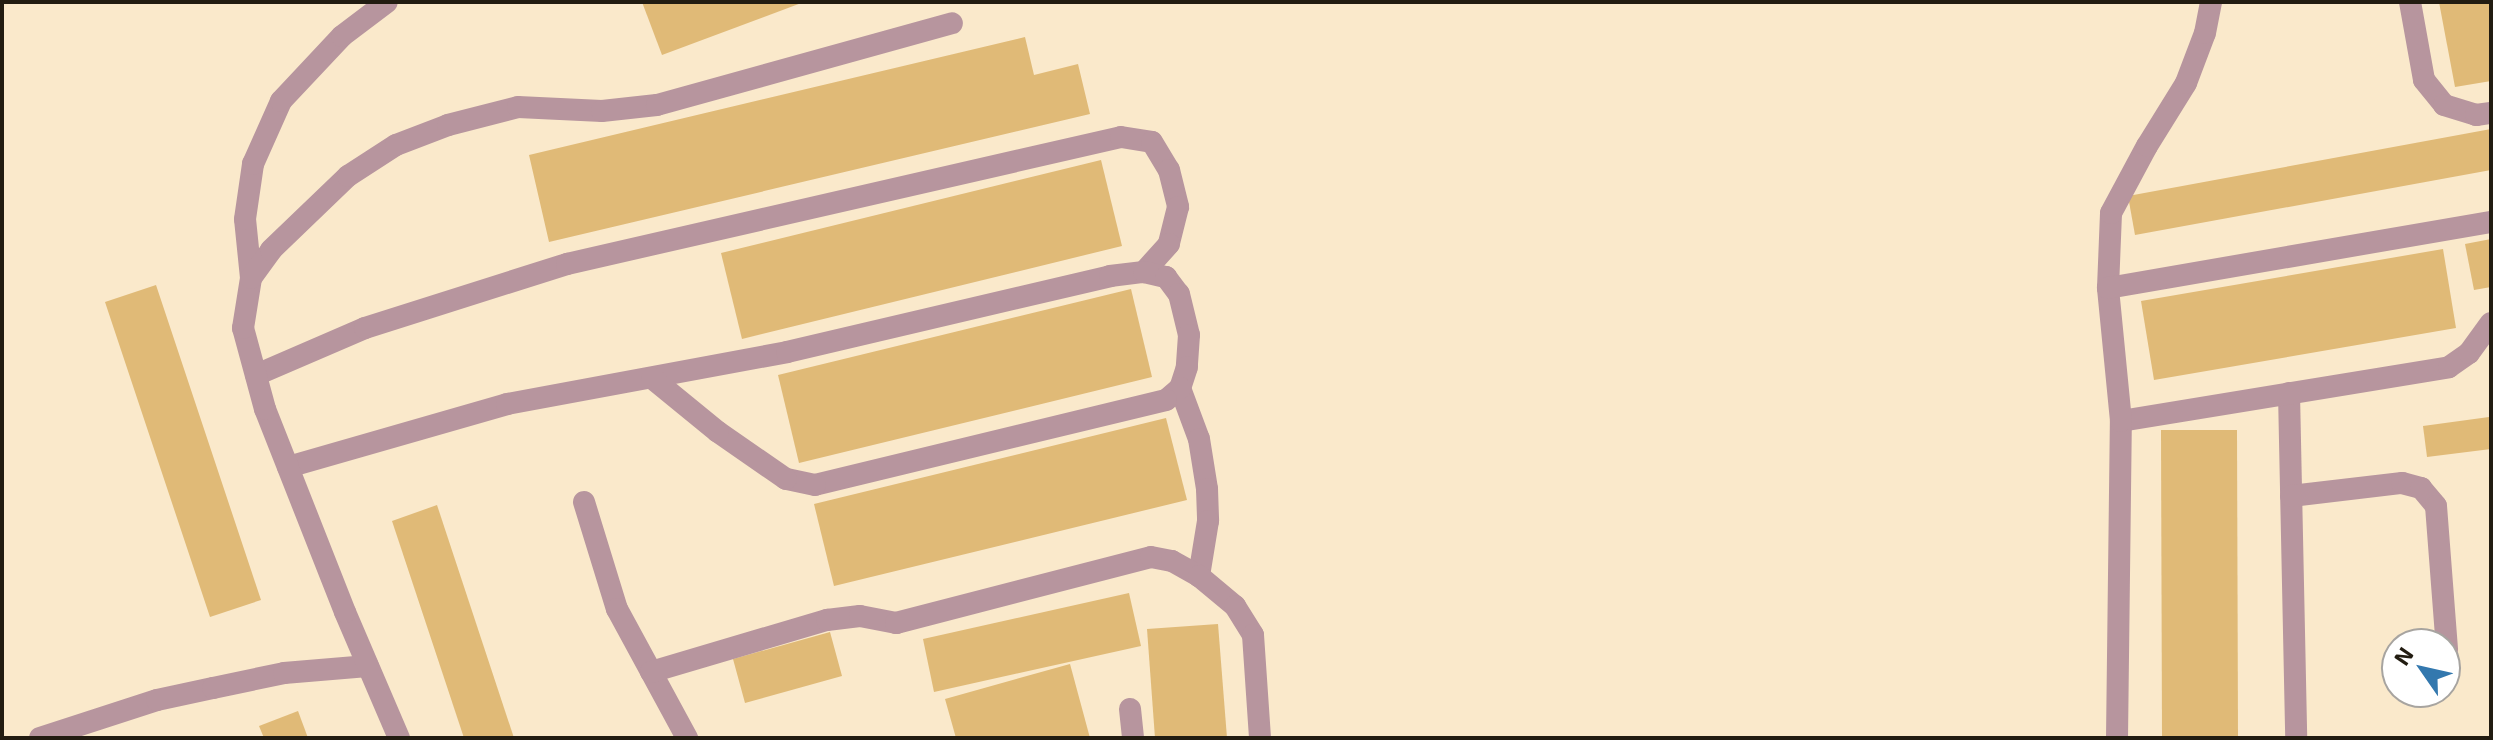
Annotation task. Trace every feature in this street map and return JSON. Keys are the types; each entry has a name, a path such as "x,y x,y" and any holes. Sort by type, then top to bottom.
{"lane":[{"path":"387,2 342,36 281,101 253,164 245,219 251,278 243,328 288,467 399,738"},
{"path":"2117,738 2121,421 2108,288 2111,213 2186,83 2205,33 2211,2"},
{"path":"2410,2 2424,80 2444,105 2476,115 2491,113"},
{"path":"251,278 271,250 348,176 396,145 448,125 518,107 602,111 657,105 952,23"},
{"path":"256,375 365,328 567,264 1121,137 1152,142 1169,170 1178,207 1169,244 1144,272"},
{"path":"2108,288 2491,222"},
{"path":"288,467 507,404 787,352 1110,276 1144,272 1166,277 1179,294 1189,335 1187,367 1180,388 1166,400 815,485 786,479 718,432 652,378"},
{"path":"2121,421 2449,367 2469,353 2491,323"},
{"path":"1180,388 1199,439 1207,489 1208,521 1199,576"},
{"path":"2289,393 2296,738"},
{"path":"2291,496 2402,483 2421,488 2436,506 2445,628"},
{"path":"584,502 617,609 687,738"},
{"path":"651,672 827,620 860,616 896,623 1151,557 1172,561 1199,576 1235,606 1253,635 1260,738"},
{"path":"40,738 157,700 284,673 368,666"},
{"path":"1130,709 1133,738"}],"building":[{"path":"642,2 804,2 662,55"},
{"path":"2439,2 2491,2 2491,81 2455,87"},
{"path":"1025,37 1034,75 1078,64 1090,114 549,242 529,155"},
{"path":"2491,129 2491,170 2135,235 2128,196"},
{"path":"1101,160 1122,246 742,339 721,253"},
{"path":"2491,239 2491,287 2474,290 2465,244"},
{"path":"2443,249 2456,328 2154,380 2141,301"},
{"path":"156,285 261,600 210,617 105,302"},
{"path":"1131,289 1152,377 799,463 778,375"},
{"path":"2489,417 2491,449 2427,457 2423,426"},
{"path":"1166,418 1187,500 834,586 814,504"},
{"path":"2161,430 2237,430 2238,738 2162,738"},
{"path":"437,505 514,738 464,738 392,521"},
{"path":"1129,593 1141,646 934,692 923,639"},
{"path":"1218,624 1227,738 1155,738 1147,629"},
{"path":"830,632 842,676 745,703 733,659"},
{"path":"1070,664 1090,738 956,738 945,699"},
{"path":"298,711 308,738 264,738 259,726"}]}
